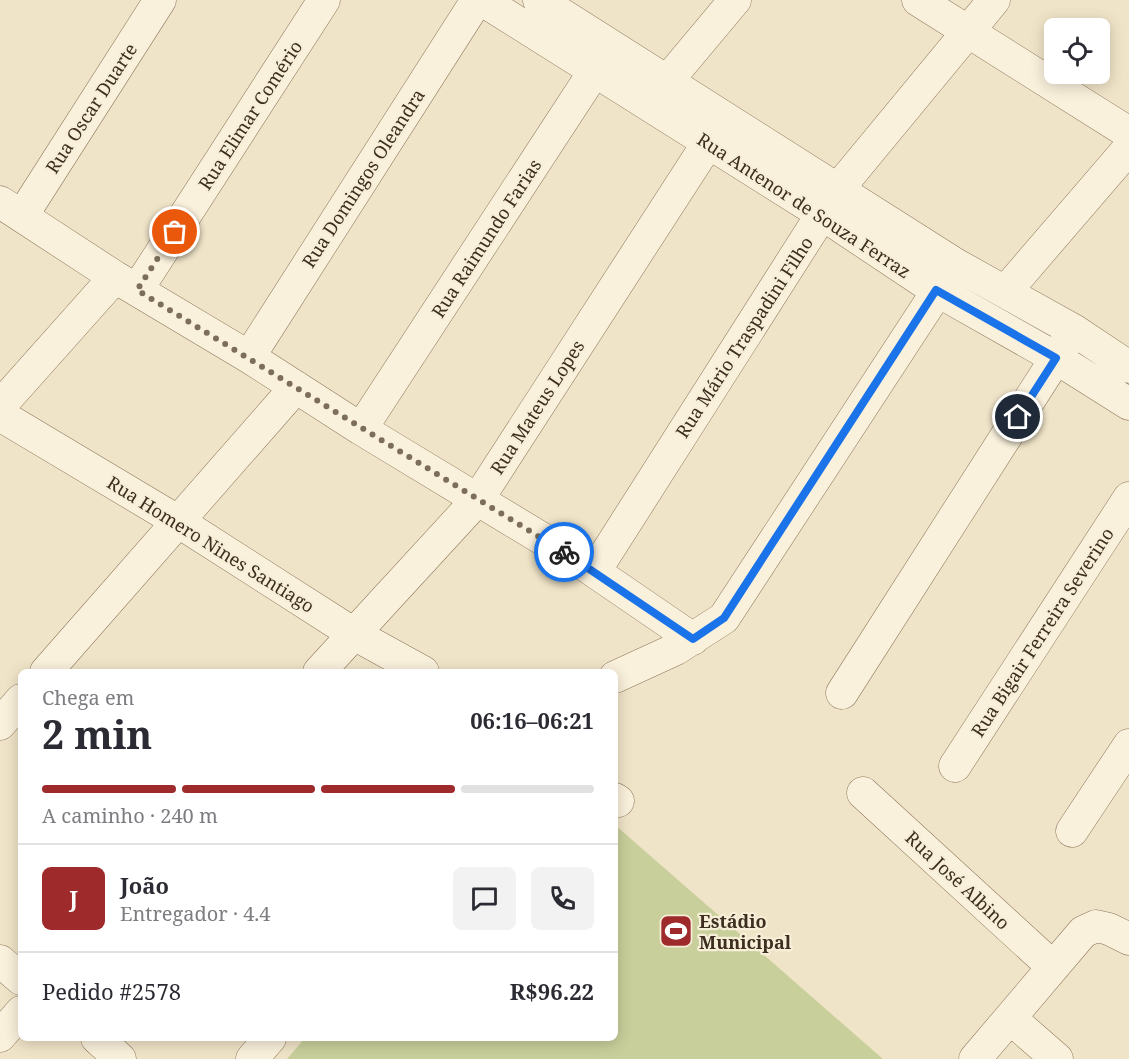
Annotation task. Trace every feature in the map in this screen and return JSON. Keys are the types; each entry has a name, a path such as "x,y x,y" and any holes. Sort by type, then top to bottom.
{"street":[{"name":"Rua Oscar Duarte","path":"11,209 160,0"},
{"name":"Rua Elimar Comério","path":"0,406 126,284 324,0"},
{"name":"Rua Domingos Oleandra","path":"249,357 477,0"},
{"name":"Rua Antenor de Souza Ferraz","path":"482,0 602,59 830,202 1006,291 1075,331 1129,367"},
{"name":"Rua Antenor de Souza Ferraz","path":"539,0 602,59 668,80 716,130"},
{"path":"668,80 735,0"},
{"path":"918,0 1129,133"},
{"name":"Rua Mário Traspadini Filho","path":"595,571 830,202 994,0"},
{"name":"Rua Raimundo Farias","path":"362,429 602,59"},
{"name":"Rua Mateus Lopes","path":"322,669 478,499 716,130"},
{"path":"1006,291 1129,148"},
{"name":"Rua Antenor de Souza Ferraz","path":"830,202 936,290 1056,358 1129,404"},
{"path":"11,209 126,284 249,357 595,571 693,639"},
{"path":"618,675 693,639 724,618 936,290 956,264"},
{"path":"842,693 1075,331"},
{"path":"49,669 296,387"},
{"name":"Rua Homero Nines Santiago","path":"0,415 179,522 354,634 418,669"},
{"name":"Rua Bigair Ferreira Severino","path":"955,766 1129,498"},
{"path":"0,724 18,703"},
{"path":"1072,831 1129,745"},
{"name":"Rua José Albino","path":"863,793 1053,968"},
{"path":"975,1059 1083,932 1096,926 1109,929 1129,939"},
{"path":"0,962 18,977"},
{"path":"0,1036 18,1015"},
{"path":"1010,1018 1057,1059"},
{"path":"100,1041 120,1059"},
{"path":"252,1059 267,1041"}],"green space":[{"name":"Estádio Municipal","path":"618,828 883,1059 287,1059 302,1041 618,1041"}],"way so far":[{"path":"175,232 137,290 564,552"}],"place":[{"name":"Estádio Municipal","path":"676,931"}],"route":[{"path":"564,552 693,639 715,626 724,618 936,290 1056,358 1018,417"}]}
